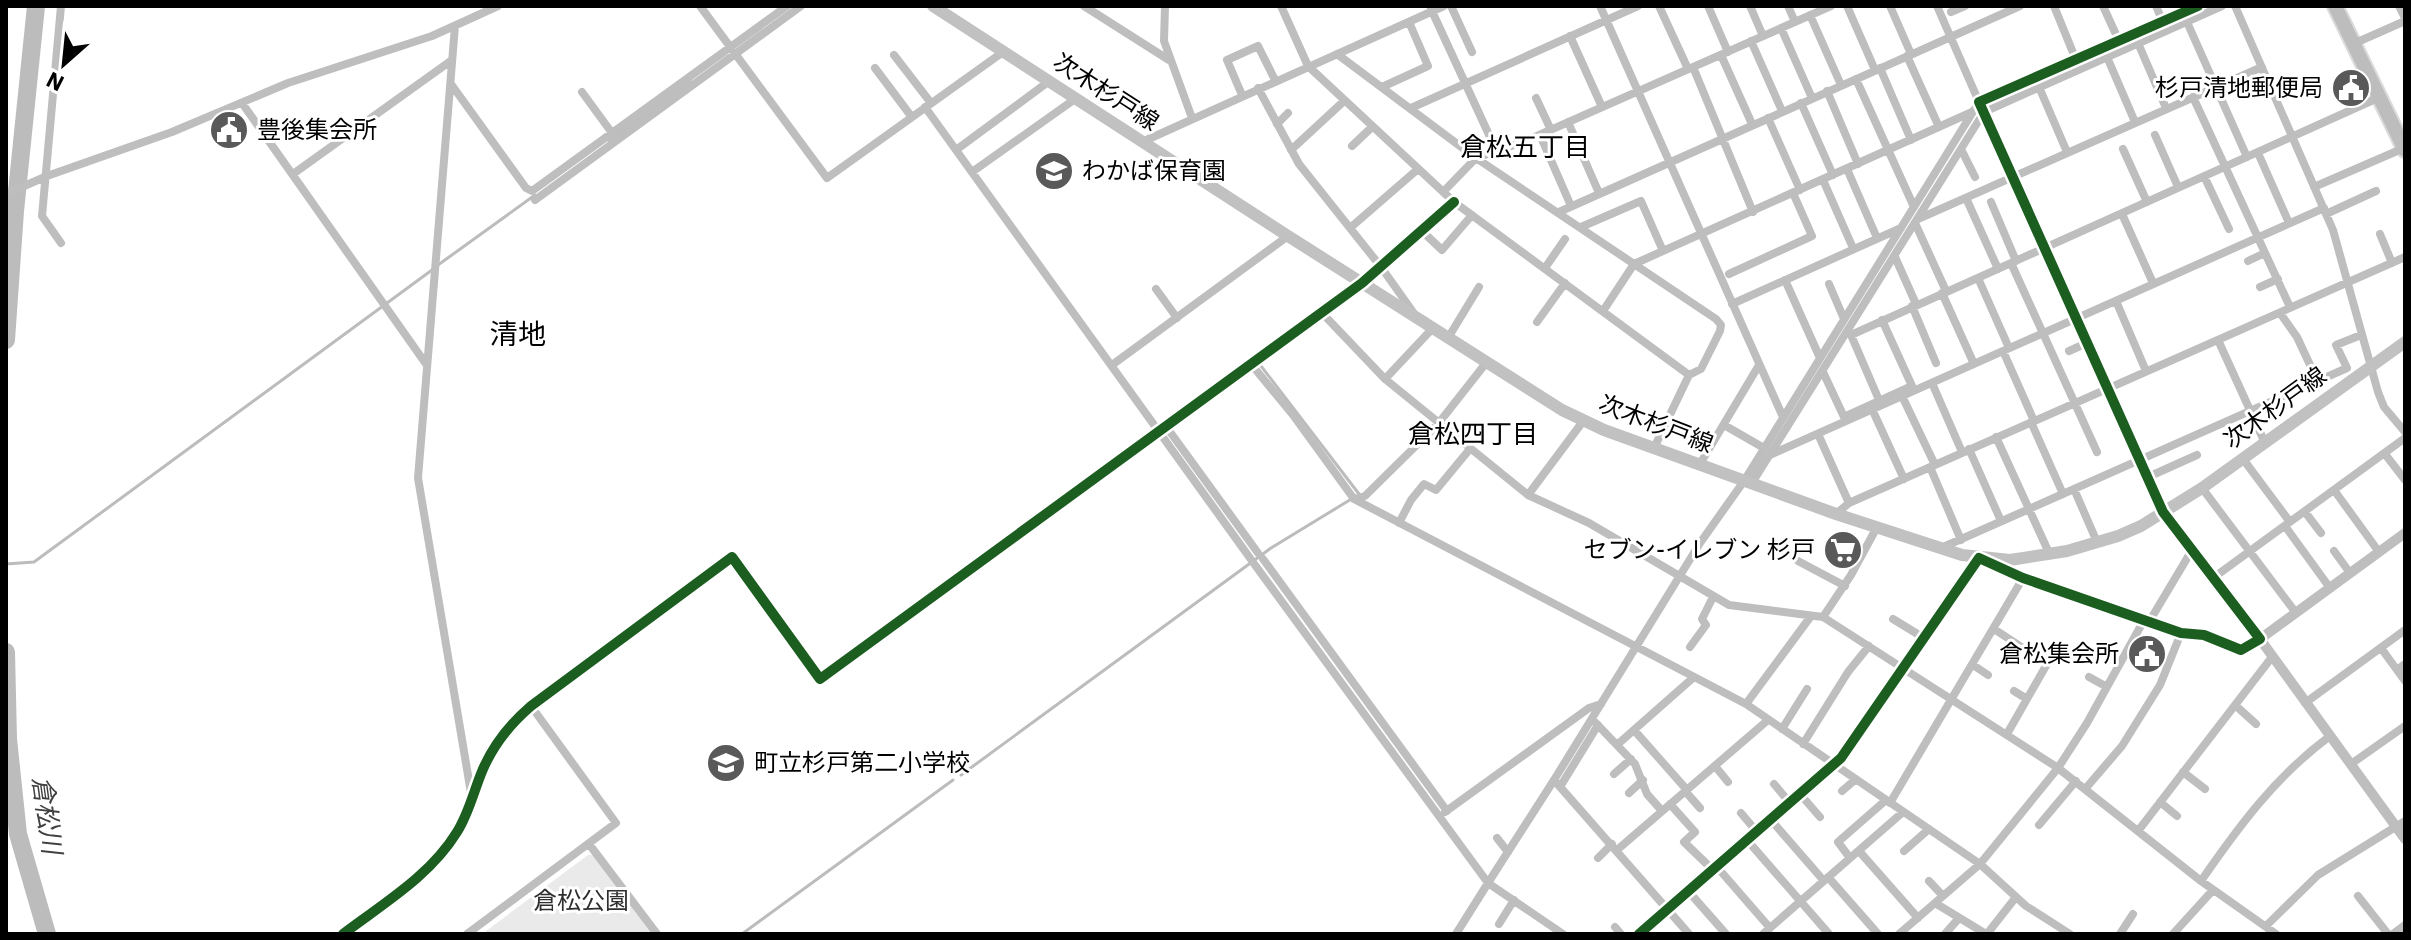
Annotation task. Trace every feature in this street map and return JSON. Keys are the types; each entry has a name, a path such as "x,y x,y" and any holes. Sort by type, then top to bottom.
{"highway":[{"path":"2335,6 2405,149"}],"main road":[{"name":"次木杉戸線","path":"933,6 1538,397 1584,420 1654,448 1836,514 1979,558 2010,560 2050,555 2118,536 2202,488 2405,342"}],"street":[{"path":"61,6 42,216 61,243"},
{"path":"6,194 47,176 172,132 288,83 432,36 498,6"},
{"path":"700,6 827,178 1003,52"},
{"path":"535,200 733,51 787,6"},
{"path":"451,83 532,191 612,133 801,6"},
{"path":"1084,6 1170,61"},
{"path":"1165,6 1164,41 1192,118"},
{"path":"1281,6 1308,66 1454,202 1689,375"},
{"path":"1142,142 1409,22 1431,9 1444,6"},
{"path":"1451,6 1472,52"},
{"path":"1600,6 1783,417"},
{"path":"1411,108 1637,6"},
{"path":"1659,6 1722,138 1753,212"},
{"path":"1708,6 1752,124"},
{"path":"1750,6 1763,36"},
{"path":"1788,6 1795,22"},
{"path":"1847,6 1911,140"},
{"path":"1890,6 1939,127"},
{"path":"1937,6 2163,512 2351,764 2401,824 2405,839"},
{"path":"1951,12 1965,6"},
{"path":"1559,212 2020,6"},
{"path":"2054,6 2076,60"},
{"path":"2103,6 2119,41"},
{"path":"2156,6 2163,22"},
{"path":"1457,934 1595,722 1602,703 1679,576 1748,482 1849,334 1984,112 2138,43 2198,6"},
{"path":"1768,451 1783,417 1979,102 2183,14 2222,6"},
{"path":"2213,578 2385,454 2405,435 2384,407 2325,211 2235,6"},
{"path":"2353,44 2405,20 2399,6"},
{"path":"1443,192 1476,158 1540,135 1827,7"},
{"path":"1431,9 1496,150"},
{"path":"2183,14 2247,157"},
{"path":"1810,15 1841,85"},
{"path":"1382,87 1428,66 1409,22"},
{"path":"455,26 418,478 472,799"},
{"path":"1781,28 1812,98"},
{"path":"1570,36 1602,107"},
{"path":"1751,41 1782,111"},
{"path":"2138,43 2166,108"},
{"path":"1242,95 1227,60 1248,50 1258,46 1275,80"},
{"path":"1337,54 1476,158 1721,325 1701,369 1689,375 1654,448"},
{"path":"894,55 956,150 1112,365 1261,556 1488,883 1563,934"},
{"path":"2107,57 2135,122"},
{"path":"293,174 452,60"},
{"path":"1916,221 2262,67"},
{"path":"875,68 911,116"},
{"path":"1856,79 1914,207"},
{"path":"956,150 1048,82"},
{"path":"2039,87 2067,152"},
{"path":"1258,88 1299,164 1418,319"},
{"path":"1827,91 1858,164"},
{"path":"582,92 612,133"},
{"path":"2193,97 2290,307"},
{"path":"1849,334 2380,97"},
{"path":"1536,98 1551,130"},
{"path":"972,172 1075,99"},
{"path":"1291,150 1344,101"},
{"path":"242,103 426,364"},
{"path":"1801,103 1833,175"},
{"path":"1603,311 1634,264 1973,112"},
{"path":"1277,124 1288,113"},
{"path":"1729,274 1812,236 1768,118"},
{"path":"1568,122 1599,193"},
{"path":"1352,146 1372,127"},
{"path":"1540,135 1571,206"},
{"path":"2155,135 2178,187"},
{"path":"1961,149 1975,177"},
{"path":"2123,149 2147,202"},
{"path":"2314,187 2405,149"},
{"path":"2258,153 2289,223"},
{"path":"1350,228 1418,169"},
{"path":"1847,169 1877,238"},
{"path":"2204,176 2229,229"},
{"path":"1823,180 1853,248"},
{"path":"1724,425 1768,451 1818,434 2289,223 2376,191"},
{"path":"1966,198 1998,269"},
{"path":"1581,227 1641,201 1663,251"},
{"path":"343,934 433,866 459,829 484,766 509,726 531,706 732,557 820,679 1362,283 1454,202"},
{"path":"1991,202 2043,333 2097,452"},
{"path":"2122,214 2153,283"},
{"path":"1422,231 1442,250 1472,215"},
{"path":"1916,221 1974,364"},
{"path":"1732,304 1902,227"},
{"path":"2380,234 2392,263"},
{"path":"1112,365 1288,236"},
{"path":"1545,268 1565,239"},
{"path":"2248,261 2265,253"},
{"path":"1895,257 1936,363"},
{"path":"1836,514 1849,503 2405,257"},
{"path":"1978,278 2063,494"},
{"path":"2260,287 2278,279"},
{"path":"1785,280 1820,358"},
{"path":"1537,322 1565,283"},
{"path":"1829,284 1844,319"},
{"path":"1448,338 1479,287"},
{"path":"1156,289 1177,318"},
{"path":"2116,301 2146,371"},
{"path":"1322,313 1385,379 1528,495 1589,523 1729,605 1823,617 2058,768 2269,931 2318,875 2401,824"},
{"path":"2280,313 2297,337 2317,380"},
{"path":"1823,372 1844,417 1912,386 1882,320"},
{"path":"1385,379 1432,329"},
{"path":"412,343 428,332"},
{"path":"1849,334 1879,400"},
{"path":"1940,548 2347,368 2336,345 2361,335"},
{"path":"2218,340 2265,443"},
{"path":"2069,351 2087,343"},
{"path":"1354,499 1365,496 1438,424 1486,363"},
{"path":"1251,364 1293,415 1354,499 1746,704 1980,864 2016,897 2070,934"},
{"path":"1700,464 1759,365"},
{"path":"1932,383 2001,521"},
{"path":"1902,396 1961,540"},
{"path":"1872,409 1904,479"},
{"path":"2395,421 2405,417"},
{"path":"1528,495 1584,420"},
{"path":"1162,427 1443,814"},
{"path":"1818,434 1849,503"},
{"path":"1996,437 2050,555"},
{"path":"1399,523 1424,484 1436,490 1469,450"},
{"path":"2385,454 2405,480"},
{"path":"2148,477 2197,455"},
{"path":"2243,459 2330,588"},
{"path":"2202,488 2296,613"},
{"path":"2074,489 2097,542"},
{"path":"2334,490 2379,552"},
{"path":"2305,512 2321,533"},
{"path":"1823,617 1845,586 1877,527"},
{"path":"1639,934 1834,765 1979,558 2023,578 2181,633 2204,635 2241,650 2405,533"},
{"path":"1899,934 1980,864 2058,768 2192,550"},
{"path":"2334,551 2350,573"},
{"path":"1798,561 1845,586"},
{"path":"1850,858 1838,842 1888,801 1953,700 2023,578"},
{"path":"1690,647 1706,625 1702,619 1713,597"},
{"path":"1746,704 1811,616"},
{"path":"1893,619 1924,638"},
{"path":"1994,629 2047,664 2007,734"},
{"path":"2305,703 2405,630"},
{"path":"2086,788 2122,746 2160,685 2181,633"},
{"path":"1803,744 1848,672 1869,646"},
{"path":"2381,648 2401,667 2405,681"},
{"path":"2138,831 2272,657"},
{"path":"1973,665 1988,675"},
{"path":"1618,744 1694,677"},
{"path":"2089,677 2107,687"},
{"path":"1782,729 1807,689"},
{"path":"2014,691 2027,699"},
{"path":"1443,814 1589,708 1602,703"},
{"path":"2235,705 2256,724"},
{"path":"467,934 616,823 531,706"},
{"path":"1598,858 1662,811 1768,720"},
{"path":"1595,722 1631,759 1647,794 1662,811"},
{"path":"1634,730 1700,808"},
{"path":"2351,764 2403,731"},
{"path":"2201,881 2245,818 2300,758 2330,736"},
{"path":"1614,774 1631,759"},
{"path":"1715,766 1728,782"},
{"path":"2183,772 2205,789"},
{"path":"1842,791 1856,779"},
{"path":"1629,793 1643,780"},
{"path":"2039,825 2076,781"},
{"path":"1557,783 1689,934"},
{"path":"1774,784 1790,803"},
{"path":"1800,794 1820,817"},
{"path":"2160,802 2177,816"},
{"path":"1670,804 1695,832 1684,842 1715,869 1769,929 1783,934"},
{"path":"1769,929 1903,812"},
{"path":"1741,813 1757,832"},
{"path":"1771,820 1878,934"},
{"path":"1904,851 1929,829"},
{"path":"1497,838 1508,852"},
{"path":"1747,840 1829,934"},
{"path":"589,844 657,934"},
{"path":"1859,851 1918,918"},
{"path":"1929,881 1943,896"},
{"path":"2173,934 2213,890"},
{"path":"1689,892 1726,934"},
{"path":"2358,896 2391,934 2405,925"},
{"path":"1935,903 1982,933 2016,897"},
{"path":"1499,924 1514,900"},
{"path":"2120,934 2133,914"},
{"path":"1945,934 1959,918"}],"green space":[{"name":"倉松公園","path":"588,855 594,855 652,934 482,934"}],"waterway":[{"name":"倉松川","path":"6,340 15,211 36,6"},
{"path":"609,141 690,81"},
{"path":"438,265 535,195"},
{"path":"6,564 34,562 432,270"},
{"path":"1261,366 1359,494"},
{"path":"961,775 1271,548 1353,498"},
{"name":"倉松川","path":"6,652 8,739 18,834 47,934"},
{"path":"742,934 953,780"}],"cycle path":[{"path":"1639,934 1841,758 1979,558 2023,578 2181,633 2204,635 2241,650 2260,639 2163,512 1979,102 2198,6"},
{"path":"343,934 405,888 446,848 465,817 492,751 523,713 732,557 820,679 1362,283 1454,202"}],"place":[{"name":"杉戸清地郵便局","path":"2351,88"},
{"name":"豊後集会所","path":"229,130"},
{"name":"わかば保育園","path":"1054,171"},
{"name":"セブン-イレブン 杉戸","path":"1843,550"},
{"name":"倉松集会所","path":"2147,654"},
{"name":"町立杉戸第二小学校","path":"726,763"}],"district":[{"name":"倉松五丁目","path":"1525,147"},
{"name":"清地","path":"518,334"},
{"name":"倉松四丁目","path":"1473,434"}]}
